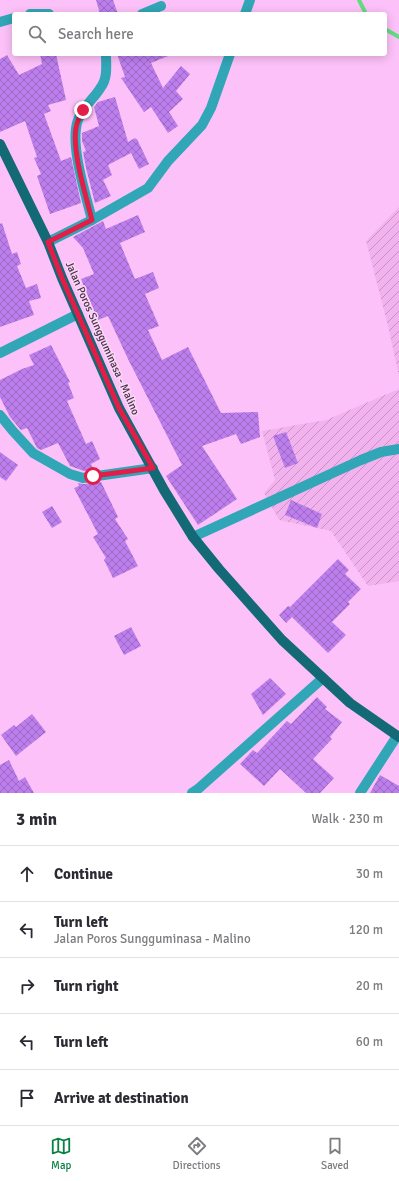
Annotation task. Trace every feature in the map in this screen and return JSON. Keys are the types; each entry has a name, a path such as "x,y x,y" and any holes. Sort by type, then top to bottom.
{"main road":[{"name":"Jalan Poros Sungguminasa - Malino","path":"0,144 48,242 119,408 194,536 219,569 257,614 282,640 350,703 398,736"}],"street":[{"path":"246,12 250,0"},
{"path":"147,12 161,6"},
{"path":"0,22 12,19"},
{"path":"92,220 78,159 76,128 78,119 86,104 102,86 105,77 106,56"},
{"path":"48,242 92,220 148,188 168,161 202,125 211,108 229,56"},
{"path":"0,353 78,314"},
{"path":"0,415 16,435 34,453 70,474 83,478 153,468"},
{"path":"194,536 361,460 381,452 399,449"},
{"path":"192,793 323,678"},
{"path":"360,793 398,736"}],"shaded area":[{"path":"399,207 399,376 366,241"},
{"path":"399,389 399,581 368,586 331,531 279,520 264,493 275,480 262,431 326,420"}],"building":[{"path":"96,0 113,0 117,12 99,12"},
{"path":"7,55 19,75 42,64 40,56 56,56 66,100 48,105 51,111 44,114 61,161 71,157 81,203 50,214 37,176 41,174 34,158 37,157 25,121 0,132 0,59"},
{"path":"118,56 168,56 151,63 163,88 181,66 190,74 176,91 183,99 169,112 178,126 168,133 151,107 144,112 121,78 125,77"},
{"path":"115,97 128,142 135,138 137,139 149,164 139,169 131,153 108,165 112,175 103,180 111,196 95,203 83,152 86,151 82,141 82,133 99,126 94,107 98,102"},
{"path":"138,215 145,232 120,243 135,279 153,272 159,288 145,294 159,326 148,330 162,360 188,347 221,413 258,412 260,437 241,444 236,434 202,446 237,499 198,525 166,476 182,465 128,359 108,316 98,320 81,279 94,274 83,248 73,237 103,221 106,229"},
{"path":"2,223 12,254 17,252 21,264 17,266 26,288 37,284 41,298 29,301 34,315 0,327 0,224"},
{"path":"51,345 70,382 68,383 74,398 67,401 86,444 92,441 100,459 91,464 94,470 84,471 70,466 58,443 41,450 37,448 27,428 21,430 10,417 0,397 0,380 34,365 29,355"},
{"path":"286,432 298,463 285,468 273,436"},
{"path":"0,452 18,465 6,481 0,477"},
{"path":"101,482 118,517 115,519 128,539 125,541 138,566 113,578 104,560 106,558 93,537 98,534 74,488 79,486 78,483 84,484"},
{"path":"291,500 322,514 317,528 285,515"},
{"path":"52,506 62,522 52,528 42,512"},
{"path":"338,559 349,570 345,574 361,589 348,602 350,604 332,622 346,635 328,653 292,617 286,623 279,615 288,606 290,607"},
{"path":"131,627 141,646 124,655 114,636"},
{"path":"270,678 286,694 263,715 251,694"},
{"path":"317,697 327,707 325,709 342,722 330,737 332,739 313,759 334,778 320,793 306,793 280,769 264,786 240,764 253,750 257,753 287,721 291,724"},
{"path":"32,714 46,732 16,756 1,735 14,725 16,727"},
{"path":"9,760 19,781 25,777 34,793 0,793 0,765"},
{"path":"380,775 399,786 399,793 370,793"}],"waterway":[{"path":"359,0 365,12"},
{"path":"387,30 399,37"}],"route":[{"path":"83,110 78,119 76,128 76,143 78,159 92,220 48,242 62,278 119,408 153,468 93,476"}]}
